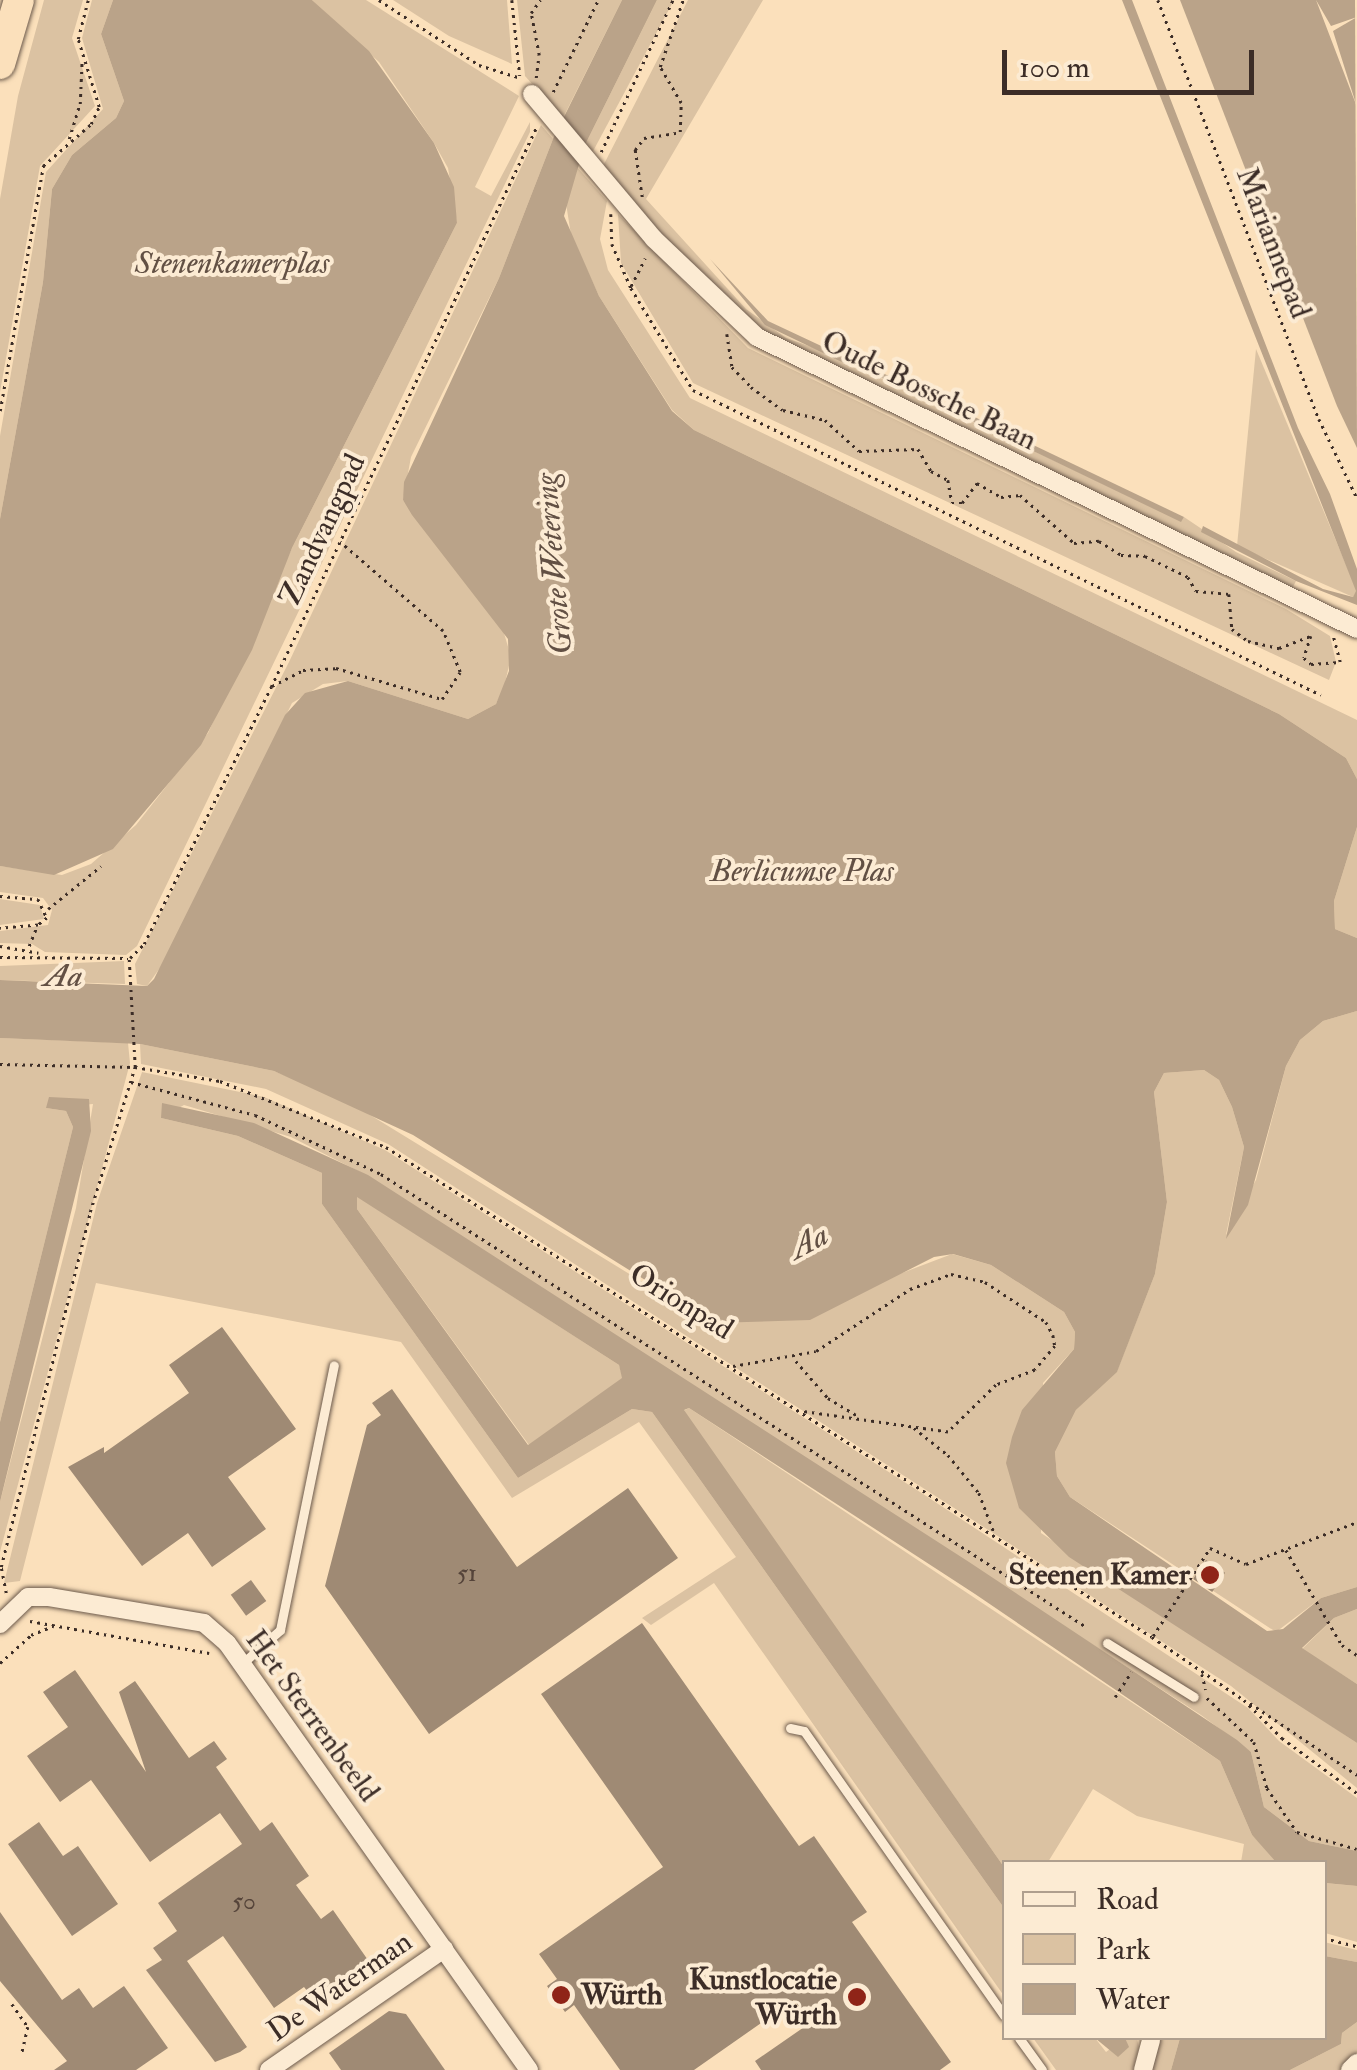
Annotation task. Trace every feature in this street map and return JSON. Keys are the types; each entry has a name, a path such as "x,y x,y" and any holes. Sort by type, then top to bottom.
{"highway":[{"path":"0,64 19,0"}],"street":[{"name":"Oude Bossche Baan","path":"526,86 654,239 722,308 778,348 1357,628"},
{"name":"Het Sterrenbeeld","path":"14,1606 49,1597 204,1623 244,1662 528,2070"},
{"path":"0,1624 14,1606"},
{"name":"De Waterman","path":"268,2070 444,1949"},
{"path":"1143,2070 1150,2040"},
{"path":"1350,2070 1357,2063"}],"lane":[{"path":"244,1662 280,1630 334,1365"},
{"path":"1107,1642 1194,1697"},
{"path":"790,1728 804,1731 1002,2013"},
{"path":"1021,2040 1042,2070"}],"path":[{"path":"68,140 80,104 82,58 78,39 88,0"},
{"path":"379,0 479,64 526,86"},
{"path":"512,0 526,86"},
{"path":"526,86 539,55 531,13 540,0"},
{"name":"Zandvangpad","path":"129,959 144,944 271,687 548,116 598,0"},
{"path":"594,166 673,0"},
{"path":"640,224 643,190 635,150 644,138 680,132 681,104 660,67 683,0"},
{"name":"Mariannepad","path":"1158,0 1319,418 1357,498"},
{"path":"0,411 43,166 68,140 91,124 99,108 99,90 82,58"},
{"path":"612,192 612,244 631,288 693,390 1321,694"},
{"path":"631,288 654,239"},
{"path":"722,308 741,380 783,410 825,420 860,451 918,449 931,470 948,480 952,502"},
{"path":"938,506 962,503 977,483 1001,497 1020,495 1074,542 1100,541 1121,555 1145,556 1188,576 1196,591 1229,594 1232,629 1248,641 1279,648 1311,636 1306,661 1331,666 1340,662 1340,652 1326,616"},
{"path":"271,687 303,670 336,668 442,699 460,672 443,631 339,542"},
{"path":"28,947 47,909 101,866"},
{"path":"0,896 38,899 47,909"},
{"path":"0,928 38,926"},
{"path":"0,946 28,947 38,954"},
{"path":"0,957 38,954 129,959 135,1066 2,1567 14,1606 28,1621 216,1654"},
{"name":"Orionpad","path":"0,1064 135,1066 250,1089 344,1125 731,1366 1152,1637 1244,1700 1282,1738 1357,1793"},
{"path":"130,1081 255,1115 381,1174 1085,1626"},
{"path":"731,1366 794,1358 816,1351 910,1290 951,1274 985,1282 1046,1322 1055,1346 1035,1370 983,1394 948,1432 800,1411"},
{"path":"794,1358 828,1398 862,1418"},
{"path":"913,1427 948,1455 978,1492 996,1538"},
{"path":"1152,1637 1210,1548 1246,1564 1357,1522"},
{"path":"1285,1549 1334,1630 1357,1655"},
{"path":"1107,1642 1122,1618"},
{"path":"0,1663 31,1635 54,1625"},
{"path":"1115,1697 1137,1662"},
{"path":"1202,1671 1208,1701 1254,1742 1268,1788 1297,1832 1357,1849"},
{"path":"1244,1700 1357,1775"},
{"path":"1327,1939 1357,1946"},
{"path":"12,2004 28,2026 22,2054"}],"green space":[{"path":"44,0 83,0 72,38 95,106 40,166 0,392 0,199 18,96"},
{"path":"92,0 113,0 101,34 124,101 116,118 72,155 52,189 43,282 0,519 0,436 46,172 103,109 82,38"},
{"path":"312,0 366,0 519,96 475,187 491,196 530,122 530,132 137,946 126,955 45,952 32,944 0,943 0,931 48,925 52,910 43,898 0,892 0,866 62,875 91,864 136,825 208,733 292,548 457,223 448,168 434,143 379,62"},
{"path":"393,0 507,0 512,64 449,36"},
{"path":"517,0 622,0 563,118 525,76"},
{"path":"657,0 674,0 591,155 584,147"},
{"path":"688,0 763,0 646,199 746,309 786,338 870,367 868,372 1181,521 1184,517 1236,552 1296,581 1292,589 755,334 735,316 602,168"},
{"path":"541,125 553,139 499,278 411,457 403,500 501,623 511,657 504,687 496,704 468,719 348,681 323,684 292,703 167,958 147,986 137,984 135,964 289,662"},
{"path":"576,166 607,201 600,239 608,270 690,398 1357,720 1357,779 1346,758 1279,714 694,430 672,410 599,296 571,235 565,197"},
{"path":"618,214 748,348 1286,609 1330,636 1336,662 1329,680 693,383 621,263"},
{"path":"1256,349 1357,591 1353,597 1237,546"},
{"path":"1357,827 1357,938 1335,929 1334,901"},
{"path":"0,899 40,905 44,919 0,925"},
{"path":"124,961 125,984 0,980 0,966"},
{"path":"1357,1011 1357,1587 1321,1598 1276,1632 1070,1497 1057,1476 1055,1452 1076,1410 1117,1371 1155,1274 1167,1202 1154,1092 1164,1073 1204,1070 1219,1080 1232,1107 1244,1147 1226,1235 1256,1180 1286,1066 1300,1040 1323,1021"},
{"path":"0,1038 128,1043 130,1063 0,1552 0,1502 76,1208 93,1104 46,1108 66,1111 73,1127 0,1422"},
{"path":"140,1044 274,1071 349,1102 693,1313 902,1273 952,1254 991,1265 1064,1312 1075,1332 1074,1349 1043,1383 1041,1533 1357,1743 1357,1788 1231,1686 388,1144 266,1089 141,1064"},
{"path":"142,1072 264,1097 385,1150 920,1492 1248,1708 1279,1741 1357,1798 1357,1851 1309,1841 1264,1807 1251,1752 1201,1715 368,1176 291,1137 184,1105 161,1118 238,1136 322,1173 322,1204 518,1478 632,1409 652,1412 1002,1905 1002,1993 714,1583 651,1625 642,1618 736,1557 639,1422 512,1498 401,1342 96,1283 20,1581 4,1583 97,1203"},
{"path":"357,1196 619,1365 623,1378 529,1445 357,1209"},
{"path":"689,1408 1220,1761 1252,1835 1276,1860 1241,1860 1244,1844 1137,1816 1093,1789 1049,1860 1002,1860 1002,1864 683,1411"},
{"path":"1357,1609 1357,1684 1302,1649 1334,1618"},
{"path":"1327,1883 1357,1886 1357,1942 1327,1934"},
{"path":"1327,1943 1357,1950 1357,1962 1327,1956"},
{"path":"1357,2022 1357,2052 1343,2070 1290,2070 1341,2044 1342,2033"},
{"path":"1034,2040 1097,2040 1106,2052 1122,2040 1137,2040 1133,2070 1056,2070"},
{"path":"1160,2040 1179,2040 1171,2070 1152,2070"}],"water":[{"name":"Stenenkamerplas","path":"113,0 312,0 369,51 434,143 454,187 457,223 292,548 252,650 201,745 113,849 54,875 0,866 0,519 43,282 52,189 72,155 116,118 124,101 101,34"},
{"name":"Berlicumse Plas","path":"622,0 657,0 584,147 564,216 599,296 672,411 694,430 1279,714 1346,758 1357,779 1357,827 1334,901 1335,929 1357,938 1357,1011 1323,1021 1300,1040 1286,1066 1248,1205 1226,1239 1244,1147 1232,1107 1219,1080 1204,1070 1164,1073 1154,1092 1167,1202 1155,1274 1117,1372 1076,1410 1055,1452 1057,1476 1070,1497 1267,1631 1283,1629 1321,1598 1357,1587 1357,1609 1334,1618 1302,1648 1357,1684 1357,1743 1069,1557 1019,1508 1006,1463 1012,1437 1022,1410 1074,1349 1075,1332 1064,1312 991,1265 953,1254 934,1257 810,1320 714,1323 413,1135 274,1071 140,1044 0,1038 0,980 147,986 154,979 285,715 305,693 348,681 468,719 496,704 509,671 508,639 412,515 403,500 404,482 499,278 553,139"},
{"path":"1122,0 1132,0 1298,428 1330,494 1357,569 1357,605 1296,581 1201,532 1203,526 1323,589 1353,597 1356,591"},
{"path":"1180,0 1355,0 1357,448 1337,406"},
{"path":"710,259 768,321 849,359 846,364 765,325"},
{"path":"870,367 1184,517 1181,522 867,371"},
{"path":"49,1097 89,1099 91,1131 0,1502 0,1422 73,1127 66,1111 46,1108"},
{"path":"162,1103 254,1123 368,1175 969,1562 1237,1740 1251,1752 1264,1807 1309,1841 1357,1851 1357,1886 1327,1883 1327,1860 1274,1860 1252,1835 1220,1761 975,1594 689,1408 684,1410 1002,1864 1002,1905 652,1412 632,1409 518,1478 322,1204 322,1173 238,1136 161,1118","holes":["357,1197 619,1365 622,1378 528,1445 357,1209"]},
{"path":"1327,1956 1357,1962 1357,2022 1342,2033 1341,2044 1290,2070 1171,2070 1179,2040 1327,2040"},
{"path":"1097,2040 1126,2040 1129,2047 1118,2057"}],"pier":[{"path":"1316,0 1331,26 1357,17 1333,31 1357,107"}],"building":[{"path":"222,1327 296,1429 228,1477 266,1529 212,1567 188,1533 142,1566 68,1467 104,1447 104,1453 189,1393 169,1365"},
{"path":"392,1389 517,1567 628,1488 678,1558 429,1734 325,1586 367,1425 381,1415 372,1403"},
{"name":"Steenen Kamer","path":"1206,1560 1225,1573 1212,1592 1193,1579"},
{"path":"251,1580 266,1601 246,1616 231,1595"},
{"path":"642,1623 799,1846 814,1836 867,1912 852,1922 951,2062 940,2070 761,2070 755,2061 810,2023 794,2000 694,2070 620,2070 574,2005 565,2012 547,1986 557,1979 539,1954 663,1867 541,1694"},
{"path":"75,1670 146,1772 119,1692 135,1681 189,1758 214,1741 227,1759 216,1767 260,1831 272,1822 309,1876 296,1885 321,1919 333,1910 370,1963 315,2001 304,1987 274,2008 223,1936 187,1961 247,2047 215,2062 146,1970 162,1960 153,1948 177,1931 158,1903 242,1844 220,1813 150,1862 91,1780 60,1802 27,1756 68,1727 43,1692"},
{"path":"39,1822 63,1856 78,1846 118,1904 72,1936 8,1844"},
{"path":"0,1912 62,2000 79,1988 93,2008 124,1986 168,2048 136,2070 54,2070 67,2061 0,1981"},
{"path":"389,2011 406,2014 445,2070 341,2070 329,2053"}],"place":[{"name":"Steenen Kamer","path":"1210,1575"},
{"name":"Würth","path":"561,1995"},
{"name":"Kunstlocatie Würth","path":"857,1997"}],"water label":[{"name":"Grote Wetering","path":"554,564"},
{"name":"Aa","path":"63,976"},
{"name":"Aa","path":"809,1242"}]}
